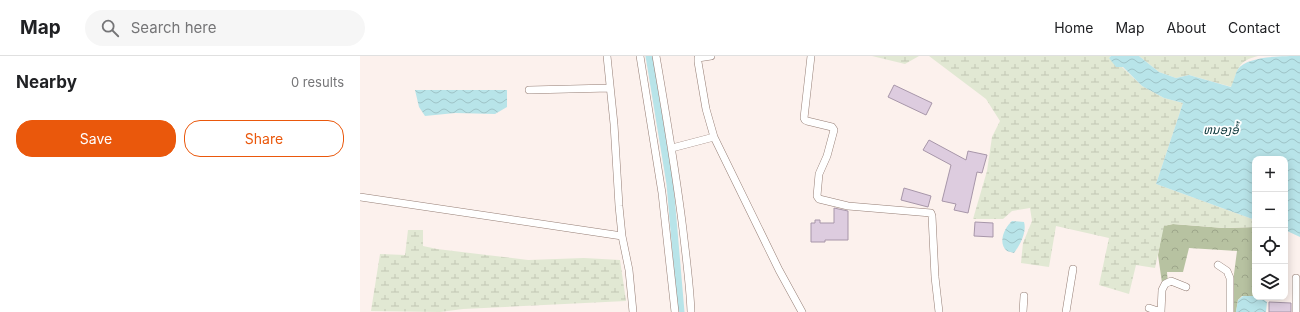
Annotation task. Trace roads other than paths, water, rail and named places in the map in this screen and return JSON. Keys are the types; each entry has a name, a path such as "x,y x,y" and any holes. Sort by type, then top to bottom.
{"street":[{"path":"607,56 614,124 622,236 629,270 633,312"},
{"path":"640,56 662,193 675,312"},
{"path":"656,56 672,148 691,312"},
{"path":"711,56 698,57 698,62 706,109 714,137 779,270 802,312"},
{"path":"811,56 804,118 807,121 832,127 834,130 827,156 819,174 817,196 819,199 848,206 931,213 939,312"},
{"path":"529,90 610,88"},
{"path":"672,148 714,137"},
{"path":"360,197 622,236"},
{"path":"1218,265 1227,271 1230,278 1230,312"},
{"path":"1066,312 1073,269"},
{"path":"1296,278 1296,312"},
{"path":"1149,308 1161,312 1162,290 1165,284 1171,281 1186,287"},
{"path":"1023,312 1024,296"}],"water":[{"name":"ຫນອງອໍ້","path":"1111,56 1139,56 1159,72 1176,78 1189,75 1231,87 1238,69 1249,61 1284,56 1300,56 1300,237 1288,231 1288,156 1252,156 1252,219 1156,184 1183,103 1164,98 1142,86 1123,67 1116,67 1109,58"},
{"path":"415,90 507,90 507,107 495,114 455,113 425,116 419,107"},
{"path":"1012,221 1024,222 1025,226 1019,246 1014,253 1007,251 1004,248 1002,240 1007,227"},
{"path":"1243,296 1252,296 1252,300 1264,300 1267,302 1266,312 1236,312 1238,300"}],"waterway":[{"path":"649,56 670,184 681,312"}]}
